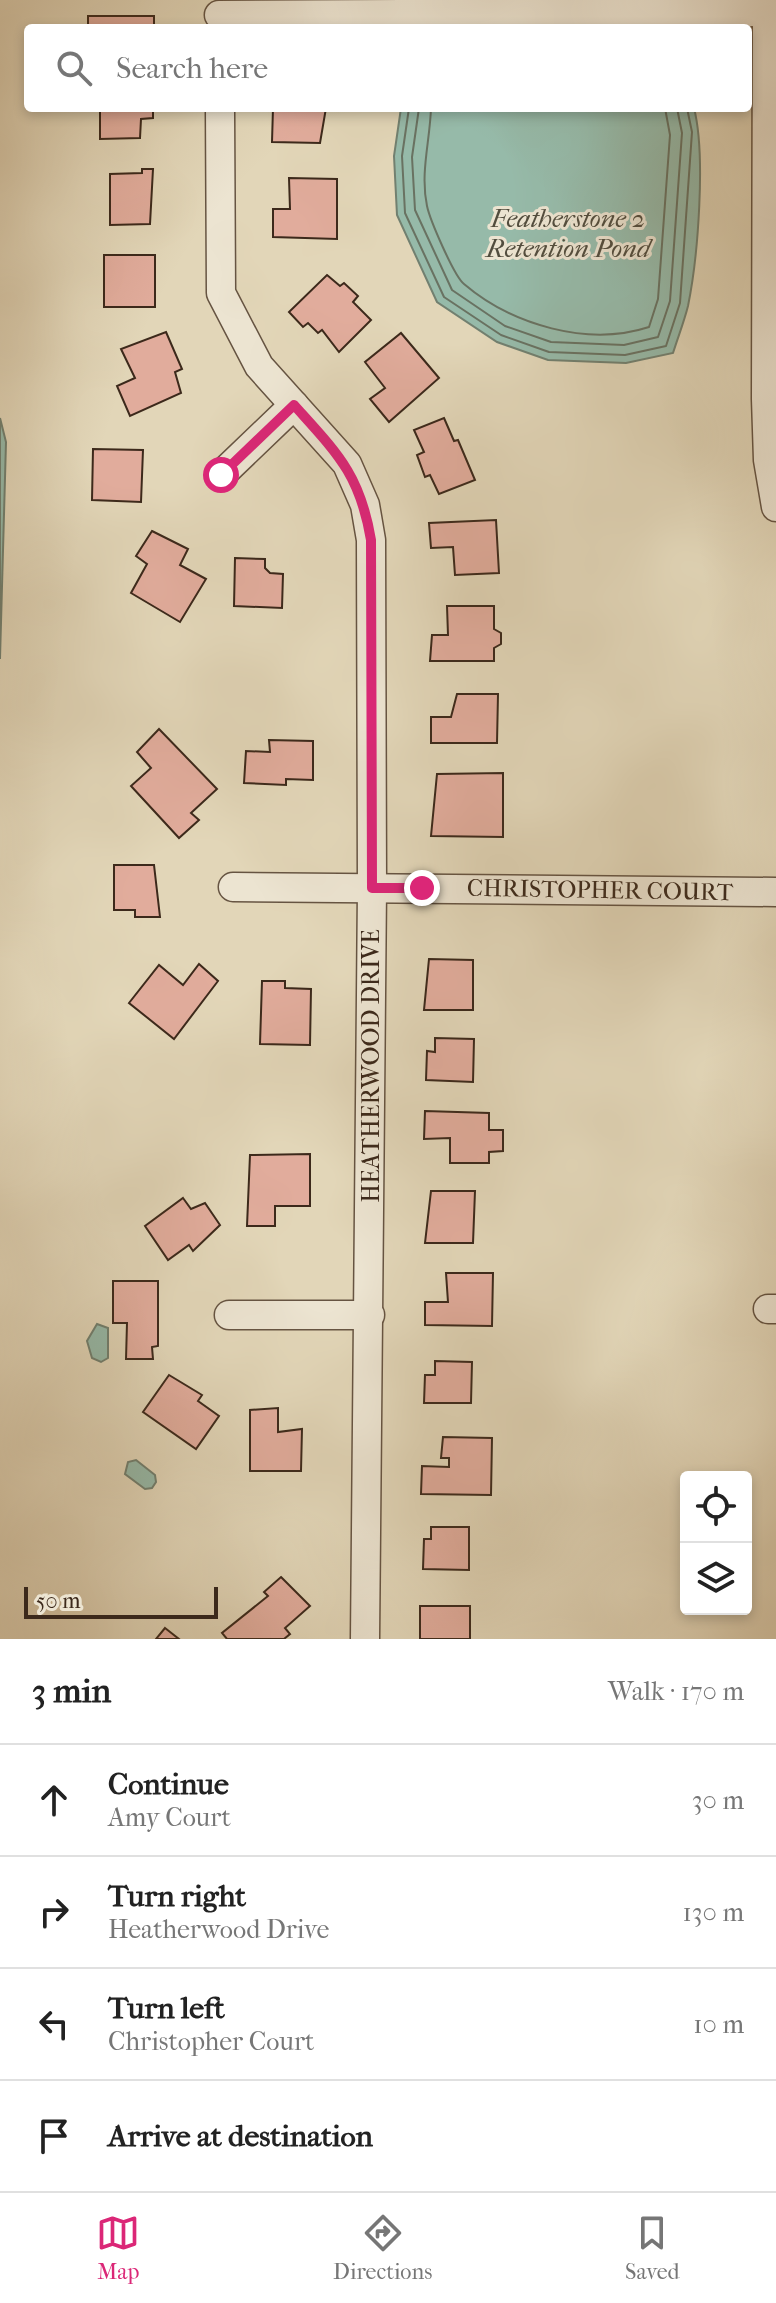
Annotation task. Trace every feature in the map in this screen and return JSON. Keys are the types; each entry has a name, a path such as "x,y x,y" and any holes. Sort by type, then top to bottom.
{"street":[{"path":"219,14 767,6 766,399 768,460 776,507"},
{"name":"HEATHERWOOD DRIVE","path":"220,112 221,293 259,366 347,464 365,505 369,529 372,888 365,1639"},
{"path":"221,475 294,405"},
{"name":"CHRISTOPHER COURT","path":"233,887 776,892"},
{"path":"229,1315 370,1315"}],"water":[{"name":"Featherstone 2 Retention Pond","path":"400,112 695,112 700,152 695,261 688,306 673,353 626,363 548,360 497,342 437,302 397,215 394,156"},
{"path":"0,418 6,442 0,659"},
{"path":"97,1324 108,1328 108,1358 101,1362 92,1358 87,1341"},
{"path":"136,1460 155,1475 156,1482 152,1488 145,1489 125,1474 128,1462"}],"building":[{"path":"88,16 154,16 154,24 88,24"},
{"path":"100,112 153,112 153,118 141,119 140,138 100,139"},
{"path":"273,112 325,112 320,143 272,142"},
{"path":"142,169 153,169 150,224 110,225 110,174 142,173"},
{"path":"289,178 337,179 337,239 273,237 273,209 290,209"},
{"path":"104,255 155,255 155,307 104,307"},
{"path":"327,275 340,286 344,283 358,296 353,302 371,320 339,352 322,330 318,333 308,323 303,327 289,312"},
{"path":"166,332 182,369 175,372 181,393 130,416 117,386 135,378 121,349"},
{"path":"401,333 439,378 389,422 370,399 385,388 365,362"},
{"path":"444,418 454,441 458,440 475,480 439,494 430,475 425,477 417,455 424,452 414,430"},
{"path":"93,449 143,450 141,502 92,500"},
{"path":"496,520 499,573 455,575 453,547 431,548 429,523"},
{"path":"152,531 188,549 180,565 206,579 180,622 131,593 147,564 136,556"},
{"path":"235,558 265,559 265,568 270,573 283,574 282,608 234,606"},
{"path":"447,606 494,606 494,629 501,633 501,644 494,648 494,661 430,661 432,635 448,635"},
{"path":"457,694 498,694 497,743 431,743 431,717 451,717"},
{"path":"159,729 217,789 191,813 199,820 179,838 131,786 151,768 137,752"},
{"path":"269,740 313,741 313,780 286,779 286,785 244,783 246,751 270,752"},
{"path":"503,773 503,837 431,836 437,774"},
{"path":"114,865 154,865 160,917 135,917 135,910 114,910"},
{"path":"429,959 473,960 473,1010 424,1010"},
{"path":"199,964 218,981 174,1039 129,1003 159,965 183,985"},
{"path":"262,981 285,981 285,988 311,989 310,1045 260,1044"},
{"path":"435,1038 474,1039 473,1082 426,1080 427,1051 435,1052"},
{"path":"425,1111 489,1113 489,1130 503,1130 503,1151 489,1152 489,1163 450,1163 450,1138 424,1139"},
{"path":"310,1154 310,1206 275,1206 275,1226 247,1226 250,1155"},
{"path":"431,1191 475,1191 473,1243 425,1243"},
{"path":"183,1198 191,1209 205,1203 220,1225 193,1251 189,1245 168,1260 145,1226"},
{"path":"446,1273 493,1273 492,1326 425,1325 425,1302 448,1302"},
{"path":"113,1281 158,1281 158,1346 152,1347 153,1359 126,1359 127,1323 113,1323"},
{"path":"435,1361 472,1362 471,1403 424,1403 425,1375 435,1375"},
{"path":"169,1375 202,1395 198,1401 219,1416 196,1449 143,1412"},
{"path":"278,1408 278,1432 302,1429 301,1471 250,1471 250,1410"},
{"path":"443,1437 492,1438 491,1495 421,1494 422,1466 449,1467 449,1458 441,1458"},
{"path":"431,1527 469,1527 469,1570 423,1569 424,1539 431,1539"},
{"path":"281,1577 310,1606 285,1628 290,1634 284,1639 227,1639 222,1633 268,1596 264,1592"},
{"path":"420,1606 470,1606 470,1639 420,1639"},
{"path":"165,1628 179,1639 156,1639"}],"route":[{"path":"221,475 294,405 347,464 365,505 371,540 372,888 422,888"}]}
